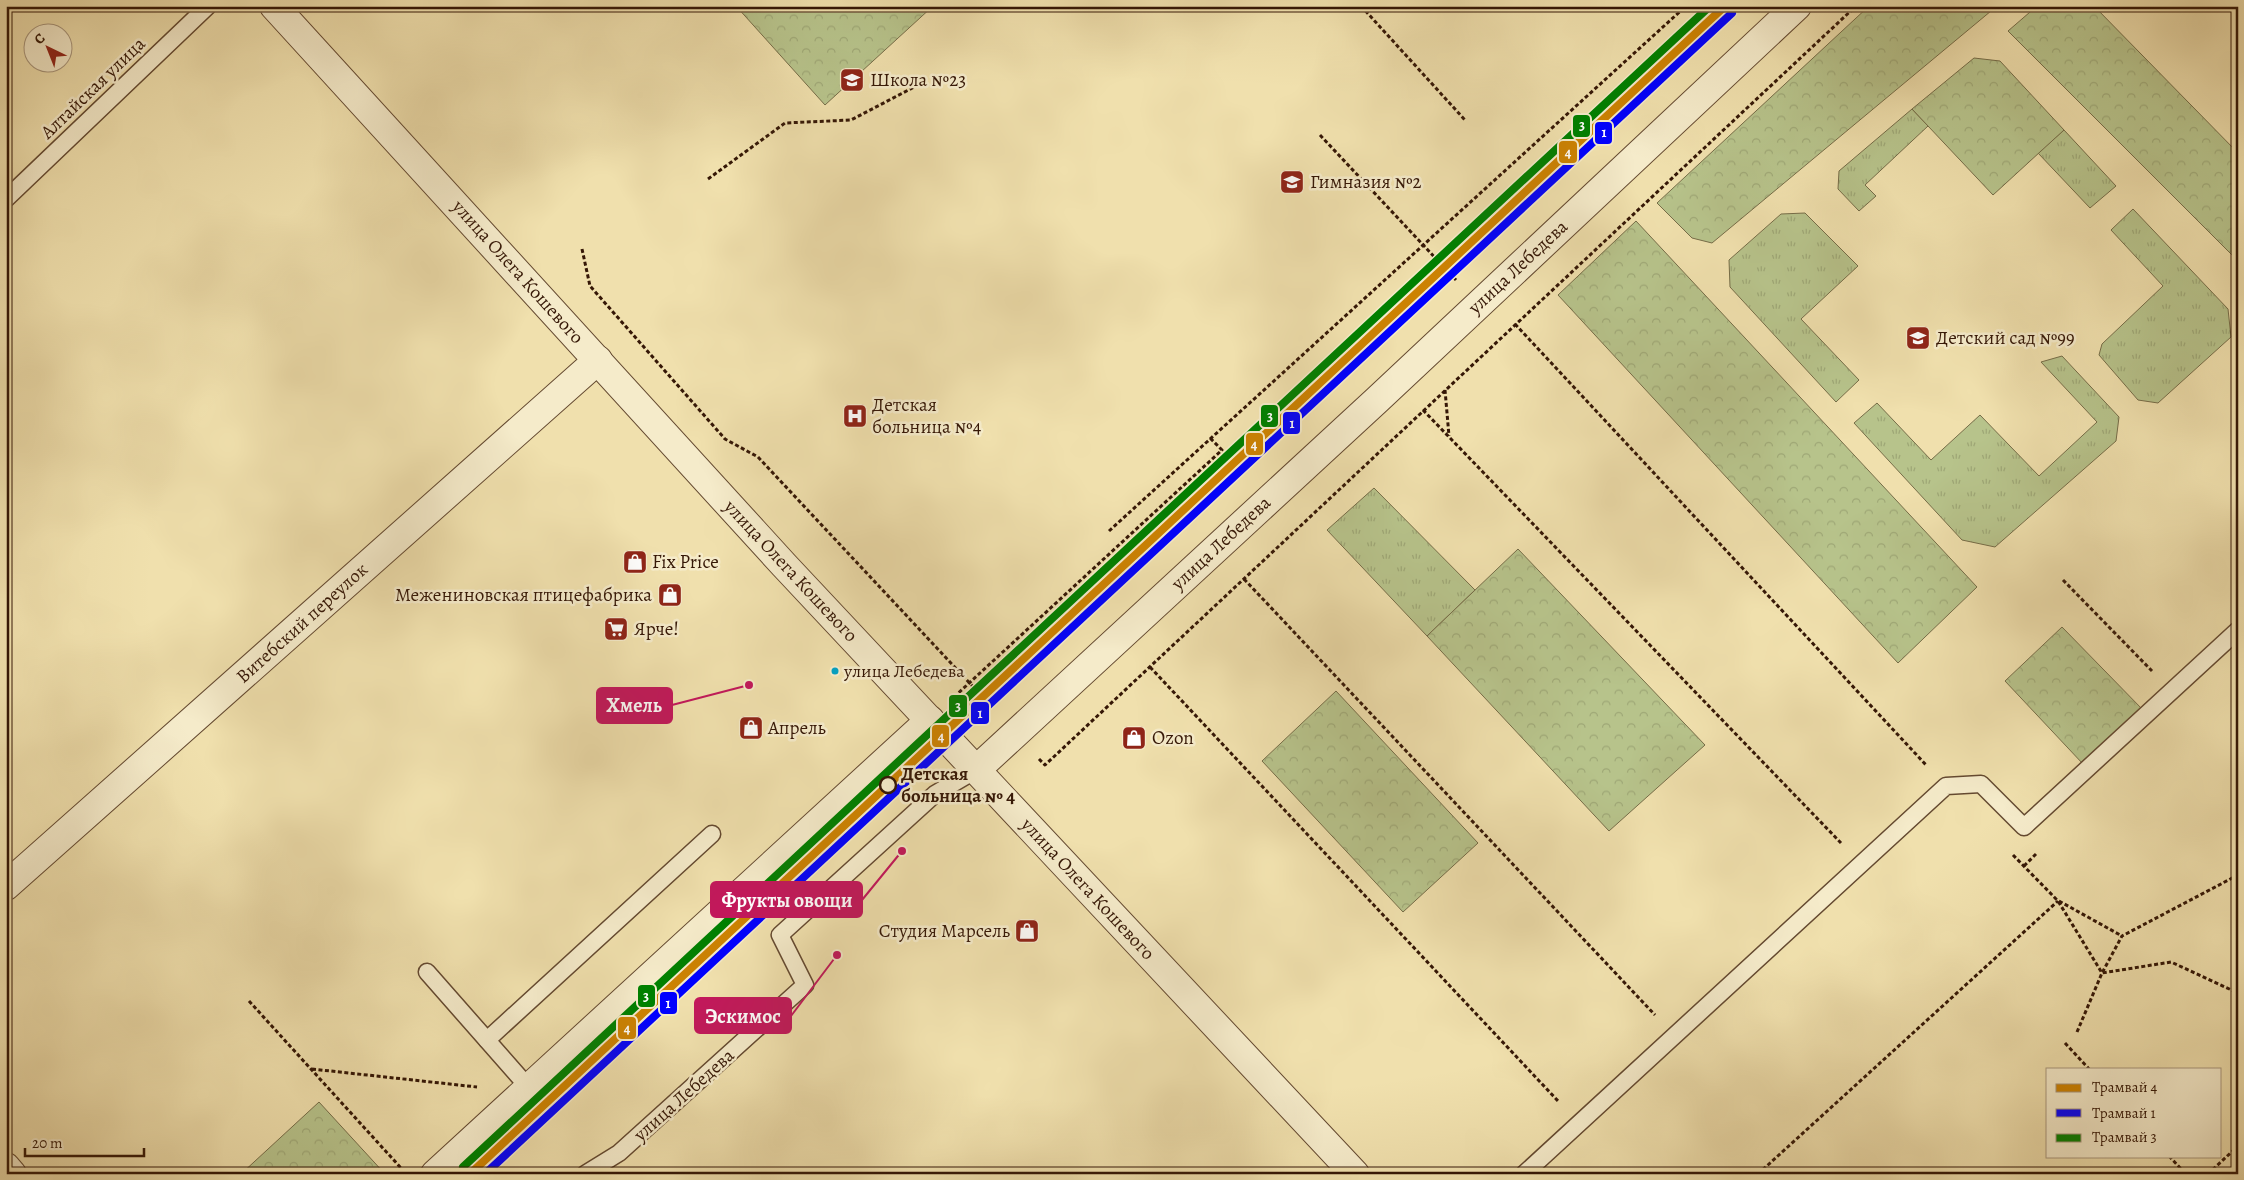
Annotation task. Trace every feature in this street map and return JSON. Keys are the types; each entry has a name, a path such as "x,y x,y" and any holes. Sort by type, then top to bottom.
{"street":[{"name":"улица Олега Кошевого","path":"274,6 976,770 1355,1174"},
{"name":"улица Лебедева","path":"976,770 1383,394 1796,6"},
{"name":"Витебский переулок","path":"6,886 598,360"},
{"path":"436,1174 930,720"},
{"path":"6,1167 12,1174"}],"lane":[{"name":"Алтайская улица","path":"6,199 208,6"},
{"path":"1524,1174 1946,786 1980,784 2024,827 2238,630"},
{"name":"улица Лебедева","path":"585,1174 620,1153 805,985 780,935 935,794 976,770"},
{"path":"487,1040 712,834"},
{"path":"426,972 528,1088"}],"path":[{"path":"1362,6 1465,120"},
{"path":"1109,531 1686,6"},
{"path":"582,249 590,286 725,439 758,458 1045,765 1856,6"},
{"path":"708,179 785,123 851,120 920,84"},
{"path":"1320,135 1402,223"},
{"path":"1515,324 1946,786"},
{"path":"1445,390 1449,437"},
{"path":"1423,410 1861,864"},
{"path":"930,720 1222,450 1210,438"},
{"path":"1244,579 1674,1036"},
{"path":"2063,580 2172,691"},
{"path":"1150,667 1579,1123"},
{"path":"2077,1032 2102,973 2122,936 2238,875"},
{"path":"2058,901 2122,936"},
{"path":"2058,901 2102,973"},
{"path":"1758,1174 2058,901"},
{"path":"2102,973 2171,962 2238,993"},
{"path":"249,1001 407,1174"},
{"path":"2065,1043 2088,1068"},
{"path":"312,1069 478,1087"},
{"path":"2233,1124 2238,1129"},
{"path":"2208,1174 2238,1146"},
{"path":"2172,1158 2182,1170"}],"green space":[{"path":"736,6 933,6 825,105"},
{"path":"1869,6 1997,6 1712,243 1692,238 1657,203"},
{"path":"2037,6 2094,6 2238,153 2238,261 2008,31"},
{"path":"1974,58 2000,61 2064,130 1993,195 1912,109"},
{"path":"1912,109 1928,126 1865,185 1876,196 1859,211 1838,189 1839,171"},
{"path":"2064,130 2116,186 2090,208 2038,153"},
{"path":"2133,209 2228,309 2231,337 2158,403 2138,400 2099,355 2102,344 2163,286 2111,230"},
{"path":"1805,213 1858,266 1801,319 1859,380 1836,402 1730,287 1729,260 1781,214"},
{"path":"1636,221 1977,587 1898,663 1558,295"},
{"path":"2062,356 2119,417 2116,441 1995,547 1962,540 1854,423 1877,403 1931,460 1980,415 2039,476 2097,422 2041,362"},
{"path":"1374,488 1475,590 1427,636 1327,530"},
{"path":"1518,549 1705,745 1609,831 1427,636"},
{"path":"2062,627 2143,710 2083,764 2005,681"},
{"path":"1336,691 1478,843 1403,912 1262,761"},
{"path":"319,1102 385,1174 241,1174"}],"tram line":[{"name":"3","path":"463,1167 1710,6"},
{"name":"4","path":"470,1174 1725,6"},
{"name":"1","path":"485,1174 1732,13"}],"place":[{"name":"Школа №23","path":"852,80"},
{"name":"Гимназия №2","path":"1292,182"},
{"name":"Детский сад №99","path":"1918,338"},
{"name":"Детская больница №4","path":"855,416"},
{"name":"Fix Price","path":"635,562"},
{"name":"Межениновская птицефабрика","path":"670,595"},
{"name":"Ярче!","path":"616,629"},
{"name":"улица Лебедева","path":"835,671"},
{"name":"Хмель","path":"749,685"},
{"name":"Апрель","path":"751,728"},
{"name":"Ozon","path":"1134,738"},
{"name":"Детская больница № 4","path":"888,785"},
{"name":"Фрукты овощи","path":"902,851"},
{"name":"Студия Марсель","path":"1027,931"},
{"name":"Эскимос","path":"837,955"}]}
